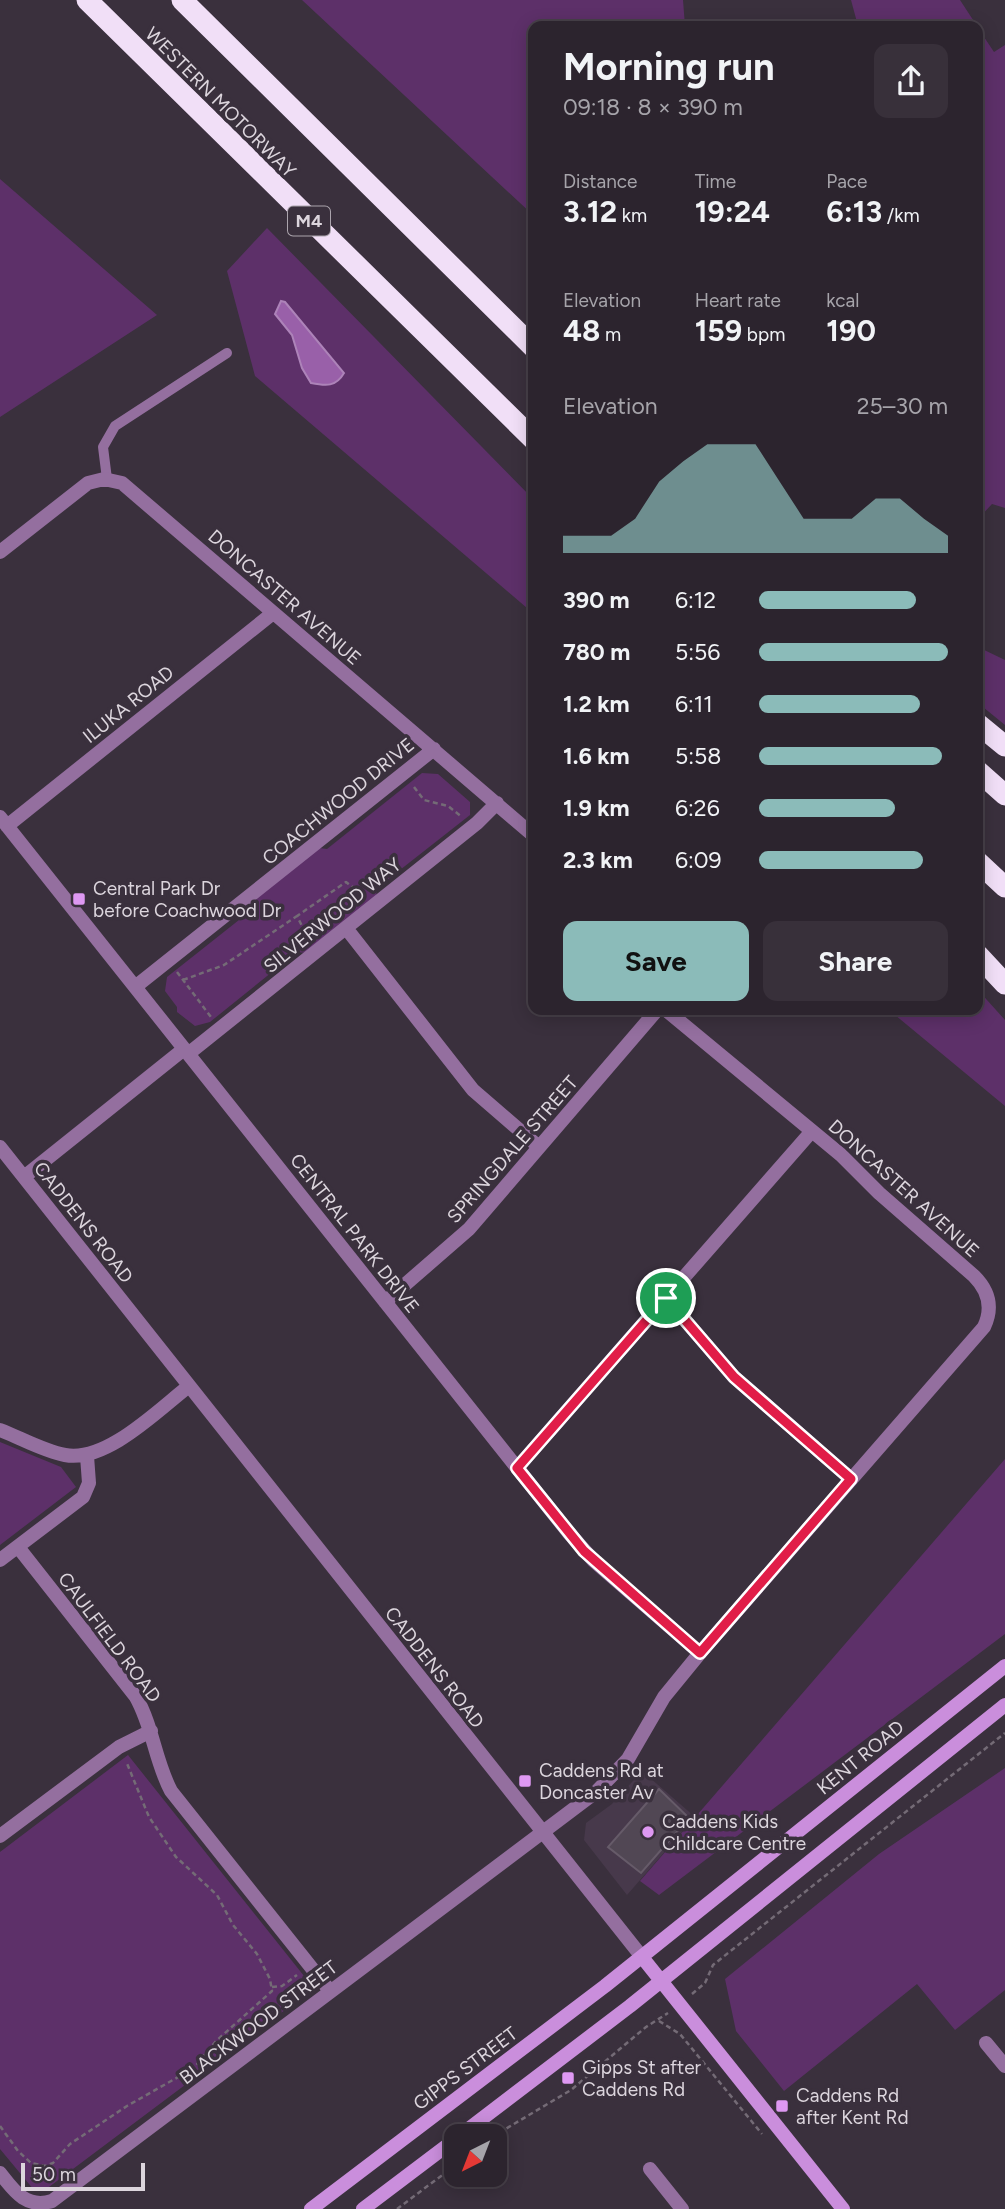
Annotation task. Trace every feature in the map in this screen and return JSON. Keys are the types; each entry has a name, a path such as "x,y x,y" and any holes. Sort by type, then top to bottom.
{"highway":[{"name":"WESTERN MOTORWAY","path":"87,0 528,434"},
{"path":"182,0 528,342"},
{"path":"485,394 528,447"},
{"path":"983,728 1005,746"},
{"path":"983,775 1005,795"},
{"path":"983,867 1005,887"},
{"path":"983,960 1005,984"}],"main road":[{"name":"KENT ROAD","path":"642,1956 1005,1666"},
{"path":"475,2124 661,1981 1005,1705"},
{"name":"CADDENS ROAD","path":"642,1956 843,2209"},
{"name":"GIPPS STREET","path":"311,2209 642,1956"},
{"path":"363,2209 444,2148"}],"street":[{"path":"0,552 84,486 107,479"},
{"name":"DONCASTER AVENUE","path":"107,479 129,488 528,831"},
{"name":"ILUKA ROAD","path":"3,821 273,613"},
{"name":"COACHWOOD DRIVE","path":"135,988 434,749"},
{"name":"SILVERWOOD WAY","path":"24,1177 346,929 477,823 496,803"},
{"name":"CENTRAL PARK DRIVE","path":"3,821 584,1551 700,1653"},
{"path":"346,929 464,1080 539,1147"},
{"name":"SPRINGDALE STREET","path":"385,1301 457,1242 653,1015"},
{"name":"DONCASTER AVENUE","path":"542,1833 596,1792 621,1767 664,1697 700,1653 979,1333 987,1320 989,1303 984,1287 974,1276 812,1131 672,1015"},
{"path":"517,1468 812,1131"},
{"name":"CADDENS ROAD","path":"0,1147 642,1956"},
{"path":"666,1298 734,1377 851,1479"},
{"path":"0,1430 63,1455 87,1456 108,1447 189,1386"},
{"path":"0,1560 83,1497 89,1483 87,1456"},
{"name":"CAULFIELD ROAD","path":"18,1547 136,1697 151,1731 160,1766 172,1791 330,1991"},
{"path":"0,1836 119,1747 151,1731"},
{"name":"BLACKWOOD STREET","path":"0,2173 29,2207 43,2206 52,2201 542,1833"},
{"path":"986,2043 1005,2066"},
{"path":"650,2169 682,2209"}],"lane":[{"path":"107,479 103,447 115,426 227,353"}],"path":[{"path":"411,782 424,800 448,806 470,824"},
{"path":"183,980 225,965 346,882 370,901"},
{"path":"297,916 313,949"},
{"path":"171,964 217,1025"},
{"path":"705,1983 713,1965 1005,1733"},
{"path":"124,1755 149,1817 176,1857 217,1895 233,1925 257,1954 272,1987"},
{"path":"0,2126 18,2151 31,2163 45,2166 53,2163 70,2144 127,2106 194,2068 216,2041 246,2017 272,1987 282,1986 300,1973"},
{"path":"508,2127 571,2090 646,2027 659,2021 680,2034 767,2140"},
{"path":"397,2209 444,2174"}],"shaded area":[{"path":"302,0 683,0 685,21 528,21 528,210"},
{"path":"851,0 960,0 974,21 857,21"},
{"path":"983,36 994,52 1005,45 1005,508 992,504 983,514"},
{"path":"0,179 157,315 0,417"},
{"path":"267,228 528,494 528,609 255,376 227,271"},
{"path":"281,301 285,302 344,373 338,381 326,385 311,383 302,368 292,335 275,314"},
{"path":"983,649 1005,660 1005,725 983,707"},
{"path":"422,773 438,774 470,802 470,815 377,888 376,897 306,953 297,952 210,1022 195,1026 177,1012 177,1007 165,991 167,977 258,905 254,902 256,896 319,848 327,849"},
{"path":"983,996 1005,1020 1005,1106 895,1015 983,1015"},
{"path":"0,1442 61,1467 76,1487 0,1545"},
{"path":"1005,1459 1005,1634 659,1895 640,1881"},
{"path":"128,1755 308,1981 305,1995 49,2187 34,2190 0,2149 0,1852"},
{"path":"1005,1768 1005,1990 955,2030 917,1984 784,2091 736,2031 725,1979 879,1854"},
{"path":"642,1771 695,1817 627,1895 584,1840 586,1823 612,1804"}],"building":[{"name":"Caddens Kids Childcare Centre","path":"659,1789 689,1818 641,1873 608,1847"}],"place":[{"name":"Central Park Dr before Coachwood Dr","path":"79,899"},
{"name":"Caddens Rd at Doncaster Av","path":"525,1781"},
{"name":"Caddens Kids Childcare Centre","path":"648,1832"},
{"name":"Gipps St after Caddens Rd","path":"568,2078"},
{"name":"Caddens Rd after Kent Rd","path":"782,2106"}],"route":[{"path":"666,1298 734,1377 851,1479 700,1653 584,1551 517,1468 666,1298"}]}
